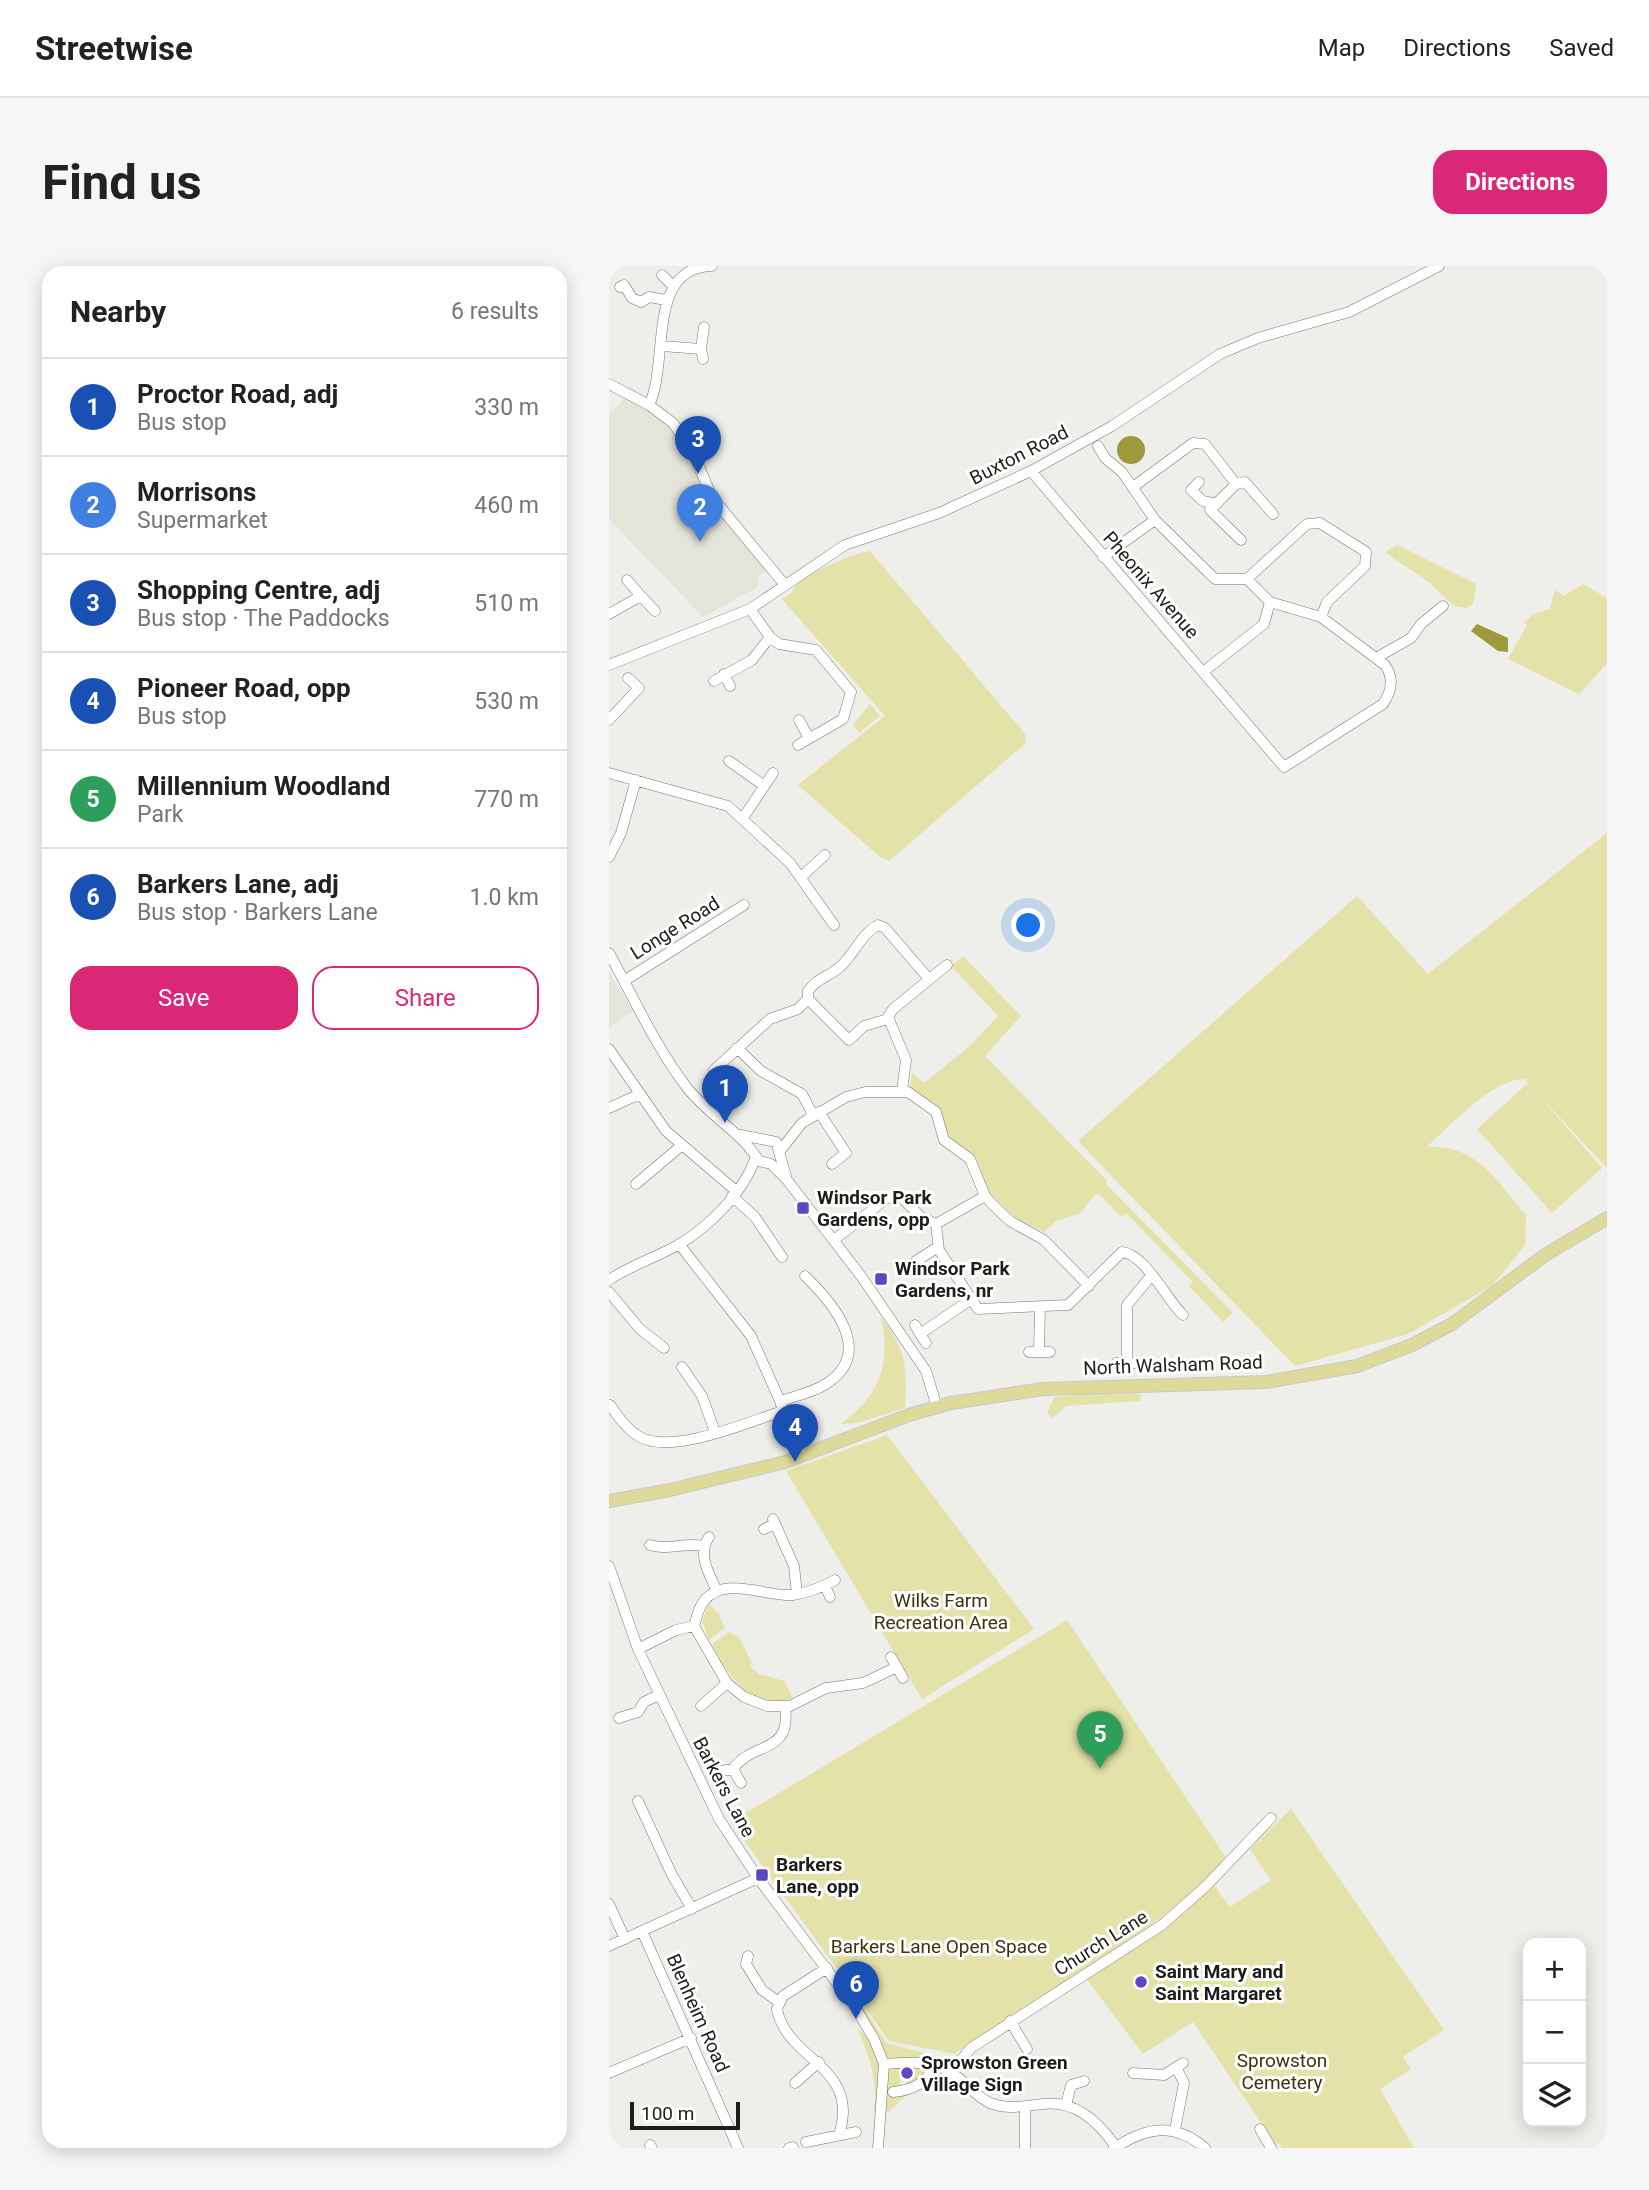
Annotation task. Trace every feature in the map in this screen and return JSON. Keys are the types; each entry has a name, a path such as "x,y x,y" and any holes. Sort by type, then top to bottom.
{"main road":[{"name":"North Walsham Road","path":"609,1501 710,1482 798,1458 937,1407 1043,1389 1267,1382 1357,1366 1388,1356 1452,1324 1545,1255 1607,1218"},
{"name":"North Walsham Road","path":"609,1492 710,1482"}],"street":[{"path":"649,405 658,384 666,300 673,286 700,267 712,266"},
{"name":"Buxton Road","path":"609,665 750,609 845,545 939,513 1031,471 1112,426 1220,354 1258,338 1349,312 1439,266"},
{"path":"661,275 673,286"},
{"path":"620,287 624,285 632,298 641,302 649,297 666,300"},
{"path":"662,346 702,354 704,327"},
{"path":"609,384 649,405 681,432 712,497 784,584"},
{"path":"1133,487 1193,443 1205,444 1236,484"},
{"path":"1098,446 1133,487 1155,520 1215,579 1247,579 1307,524 1320,523 1366,552 1365,566 1327,602 1321,617"},
{"name":"Pheonix Avenue","path":"1031,471 1284,767 1383,704 1390,694 1391,673 1376,658"},
{"path":"1199,482 1187,493 1217,504"},
{"path":"1241,540 1210,510 1236,484 1245,482 1273,514"},
{"path":"1103,556 1155,520"},
{"path":"1247,579 1270,602 1321,617 1376,658 1411,638 1421,624 1441,612"},
{"path":"627,580 655,611"},
{"path":"609,614 641,596"},
{"path":"1203,673 1265,624 1270,602"},
{"path":"750,609 769,637 789,647 816,650 851,692 843,719 798,745"},
{"path":"714,681 752,660 769,637"},
{"path":"724,674 730,686"},
{"path":"609,720 642,692 628,678"},
{"path":"799,720 809,738"},
{"path":"729,761 763,785"},
{"path":"609,773 720,803 743,818 776,848 801,877 830,924"},
{"path":"743,818 773,774"},
{"path":"609,857 621,833 636,780"},
{"path":"801,877 825,855"},
{"name":"Longe Road","path":"624,981 744,905"},
{"path":"714,1070 769,1019 798,1009 808,999 810,987 823,975 840,967 878,925 885,928 929,979"},
{"path":"609,953 661,1048 688,1089 715,1117 787,1180 834,1240 919,1360 933,1390 937,1407"},
{"path":"808,999 849,1040 864,1026 888,1019 893,1009 947,965"},
{"path":"888,1019 906,1060 902,1091"},
{"path":"737,1048 761,1071 802,1094 849,1150 831,1164"},
{"path":"609,1050 681,1146 737,1190 781,1250"},
{"path":"737,1190 755,1153 767,1140 793,1130 816,1113 854,1094 902,1091 936,1112 944,1140 970,1159 985,1196 1010,1221 1044,1240 1089,1286"},
{"path":"609,1108 640,1094"},
{"path":"609,1280 679,1244 780,1153 793,1130"},
{"path":"737,1134 767,1140 780,1153 787,1180"},
{"path":"636,1184 681,1146"},
{"path":"834,1240 893,1194 901,1197 921,1217 936,1224"},
{"path":"936,1224 985,1196"},
{"path":"936,1224 938,1247 978,1309 1068,1305 1122,1252 1131,1255 1167,1293 1176,1312"},
{"path":"679,1244 751,1336 781,1406 798,1458"},
{"path":"916,1261 938,1247"},
{"path":"1116,1363 1132,1363 1128,1305 1151,1276"},
{"path":"612,1413 629,1429 652,1441 681,1441 715,1432 781,1406 828,1383 846,1361 845,1325 812,1278"},
{"path":"609,1292 627,1316 657,1347"},
{"path":"920,1334 970,1300"},
{"path":"1039,1352 1040,1307"},
{"path":"683,1373 702,1396 715,1432"},
{"path":"764,1529 774,1522 794,1566 797,1594"},
{"path":"650,1545 664,1548 706,1542 705,1564 717,1591"},
{"name":"Barkers Lane","path":"609,1566 638,1649 704,1792 758,1878 866,2024 884,2064"},
{"path":"835,1580 825,1586 797,1594 730,1588 717,1591 701,1605 694,1626 727,1683 744,1698 767,1706 785,1707 826,1688 863,1683 897,1667"},
{"path":"825,1586 830,1597"},
{"path":"638,1649 676,1630 694,1626"},
{"path":"891,1657 903,1678"},
{"path":"701,1706 727,1683"},
{"path":"619,1718 638,1712 644,1702 659,1695"},
{"path":"721,1771 733,1769 739,1761 782,1737 785,1707"},
{"path":"733,1769 741,1783"},
{"path":"638,1801 672,1875 692,1909"},
{"name":"Church Lane","path":"951,2072 971,2048 1162,1925 1205,1887 1271,1818"},
{"path":"609,1946 758,1878"},
{"path":"609,1903 625,1939"},
{"name":"Blenheim Road","path":"642,1931 738,2148"},
{"path":"748,1956 746,1964 756,1983 779,2002"},
{"path":"827,1968 786,1993 779,2002 779,2017 785,2028 834,2079 842,2100 843,2122 839,2135"},
{"path":"1010,2021 1027,2049"},
{"path":"609,2073 691,2038"},
{"path":"878,2148 884,2064 914,2061 936,2065 951,2072 989,2102 1011,2108 1045,2104 1066,2105 1088,2115 1115,2147 1143,2132 1175,2130 1205,2148"},
{"path":"795,2083 819,2062"},
{"path":"893,2092 904,2086 914,2089 929,2077 936,2065"},
{"path":"1133,2073 1164,2075 1179,2065 1184,2083 1175,2130"},
{"path":"1066,2105 1071,2085 1084,2081"},
{"path":"1025,2107 1025,2148"},
{"path":"1260,2129 1271,2148"},
{"path":"806,2142 856,2132"}],"shaded area":[{"path":"629,386 665,409 686,433 702,459 711,488 773,568 759,575 758,587 703,617 609,519 609,414 621,402"},
{"path":"1131,436 1141,440 1145,450 1141,460 1131,464 1121,460 1117,450 1121,440"},
{"path":"1477,624 1508,638 1508,652 1498,651 1471,631"},
{"path":"609,972 633,1011 609,1028"}],"green space":[{"path":"1397,545 1476,584 1473,604 1466,608 1454,606 1430,583 1385,552"},
{"path":"870,551 1025,734 1026,743 889,861 881,858 798,785 885,716 781,598 789,595 801,581 831,564"},
{"path":"1583,584 1607,598 1607,663 1579,694 1508,659 1527,625 1524,622 1534,614 1550,609 1555,590 1564,596"},
{"path":"870,704 880,716 859,733 853,725"},
{"path":"1607,833 1607,1168 1534,1090 1602,1168 1552,1213 1477,1129 1528,1083 1525,1079 1500,1086 1472,1105 1427,1147 1459,1152 1472,1158 1495,1178 1526,1215 1525,1245 1493,1285 1408,1334 1295,1366 1078,1141 1357,896 1428,974"},
{"path":"963,956 1021,1016 985,1056 1233,1313 1223,1322 1189,1286 1193,1282 1126,1213 1121,1217 1100,1195 1096,1194 1080,1213 1056,1221 1044,1232 1014,1217 989,1192 974,1155 950,1139 937,1106 910,1087 912,1073 924,1083 970,1046 998,1016 951,966"},
{"path":"880,1316 896,1339 903,1359 906,1380 905,1408 857,1423 840,1424 865,1403 879,1377 885,1348"},
{"path":"1128,1391 1142,1395 1140,1401 1066,1406 1053,1418 1047,1413 1054,1397"},
{"name":"Wilks Farm Recreation Area","path":"887,1435 1034,1629 922,1699 786,1471"},
{"path":"709,1604 718,1613 725,1628 709,1640 702,1620"},
{"name":"Barkers Lane Open Space","path":"1067,1620 1227,1859 1180,1902 1130,1941 955,2054 889,2041 731,1822"},
{"path":"729,1632 739,1637 752,1663 750,1667 759,1674 784,1681 793,1698 765,1700 753,1696 734,1679 712,1644"},
{"name":"Sprowston Cemetery","path":"1291,1809 1444,2030 1403,2057 1411,2069 1380,2089 1414,2148 1282,2148 1279,2143 1276,2145 1193,2022 1143,2054 1086,1978 1184,1914 1214,1885 1230,1907 1271,1880 1250,1849"},
{"path":"862,2005 886,2043 952,2060 944,2068 908,2087 905,2076 900,2076 901,2088 893,2096 908,2094 886,2114 874,2113 872,2069 857,2028 868,2037"}],"place":[{"name":"Shopping Centre, adj","path":"698,474"},
{"name":"Morrisons","path":"700,542"},
{"name":"Proctor Road, adj","path":"725,1123"},
{"name":"Windsor Park Gardens, opp","path":"803,1208"},
{"name":"Windsor Park Gardens, nr","path":"881,1279"},
{"name":"Pioneer Road, opp","path":"795,1462"},
{"name":"Millennium Woodland","path":"1100,1769"},
{"name":"Barkers Lane, opp","path":"762,1875"},
{"name":"Saint Mary and Saint Margaret","path":"1141,1982"},
{"name":"Barkers Lane, adj","path":"856,2019"},
{"name":"Sprowston Green Village Sign","path":"907,2073"}]}
